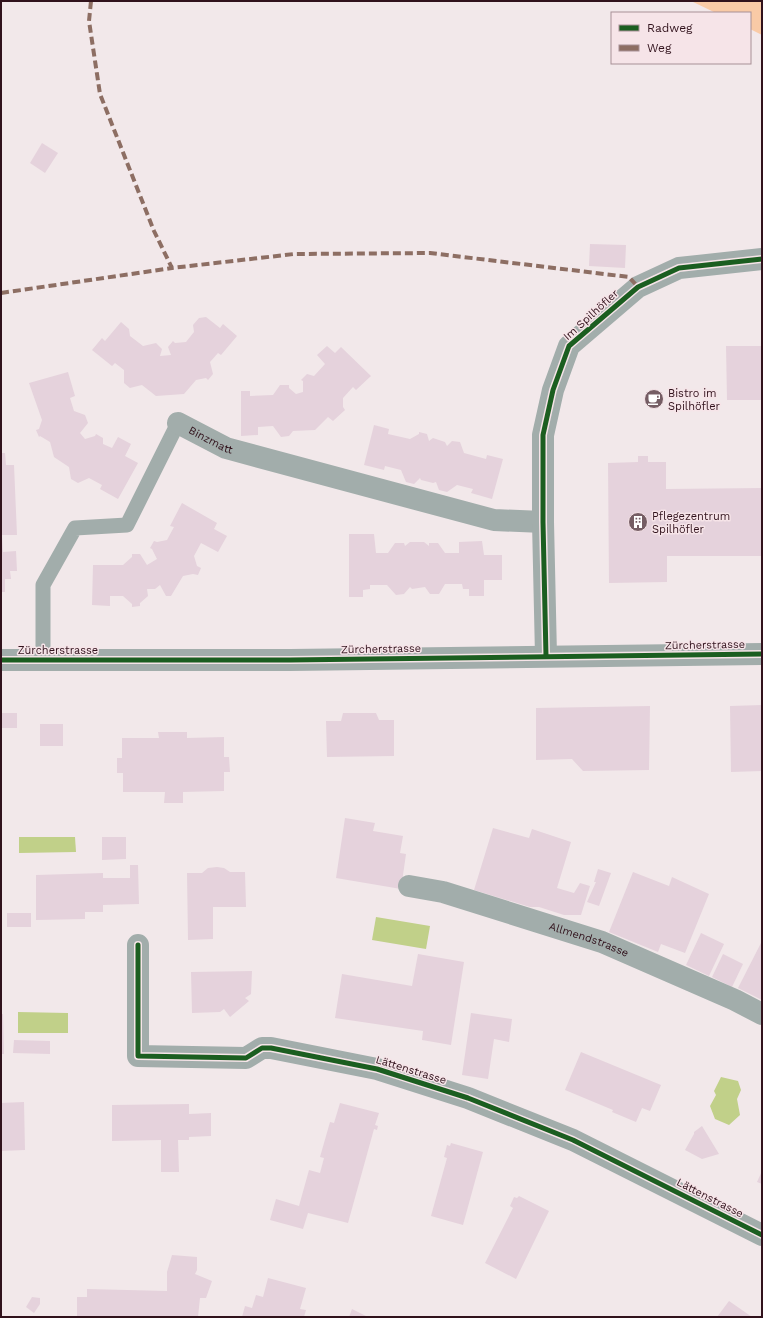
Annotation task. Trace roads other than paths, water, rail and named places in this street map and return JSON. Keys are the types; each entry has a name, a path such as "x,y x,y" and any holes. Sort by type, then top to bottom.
{"street":[{"name":"Im Spilhöfler","path":"546,656 542,522 543,435 554,390 569,346 638,287 680,268 762,259"},
{"name":"Binzmatt","path":"178,423 226,448 494,520 542,522"},
{"name":"Zürcherstrasse","path":"1,660 290,660 762,654"},
{"name":"Allmendstrasse","path":"409,886 443,892 602,942 735,1000 762,1014"},
{"name":"Lättenstrasse","path":"138,945 138,1056 246,1058 262,1048 271,1048 377,1069 468,1098 573,1140 762,1235"}],"lane":[{"name":"Binzmatt","path":"43,660 43,586 75,528 127,525 178,423"}],"place":[{"name":"Bistro im Spilhöfler","path":"654,399"},
{"name":"Pflegezentrum Spilhöfler","path":"638,522"}]}
